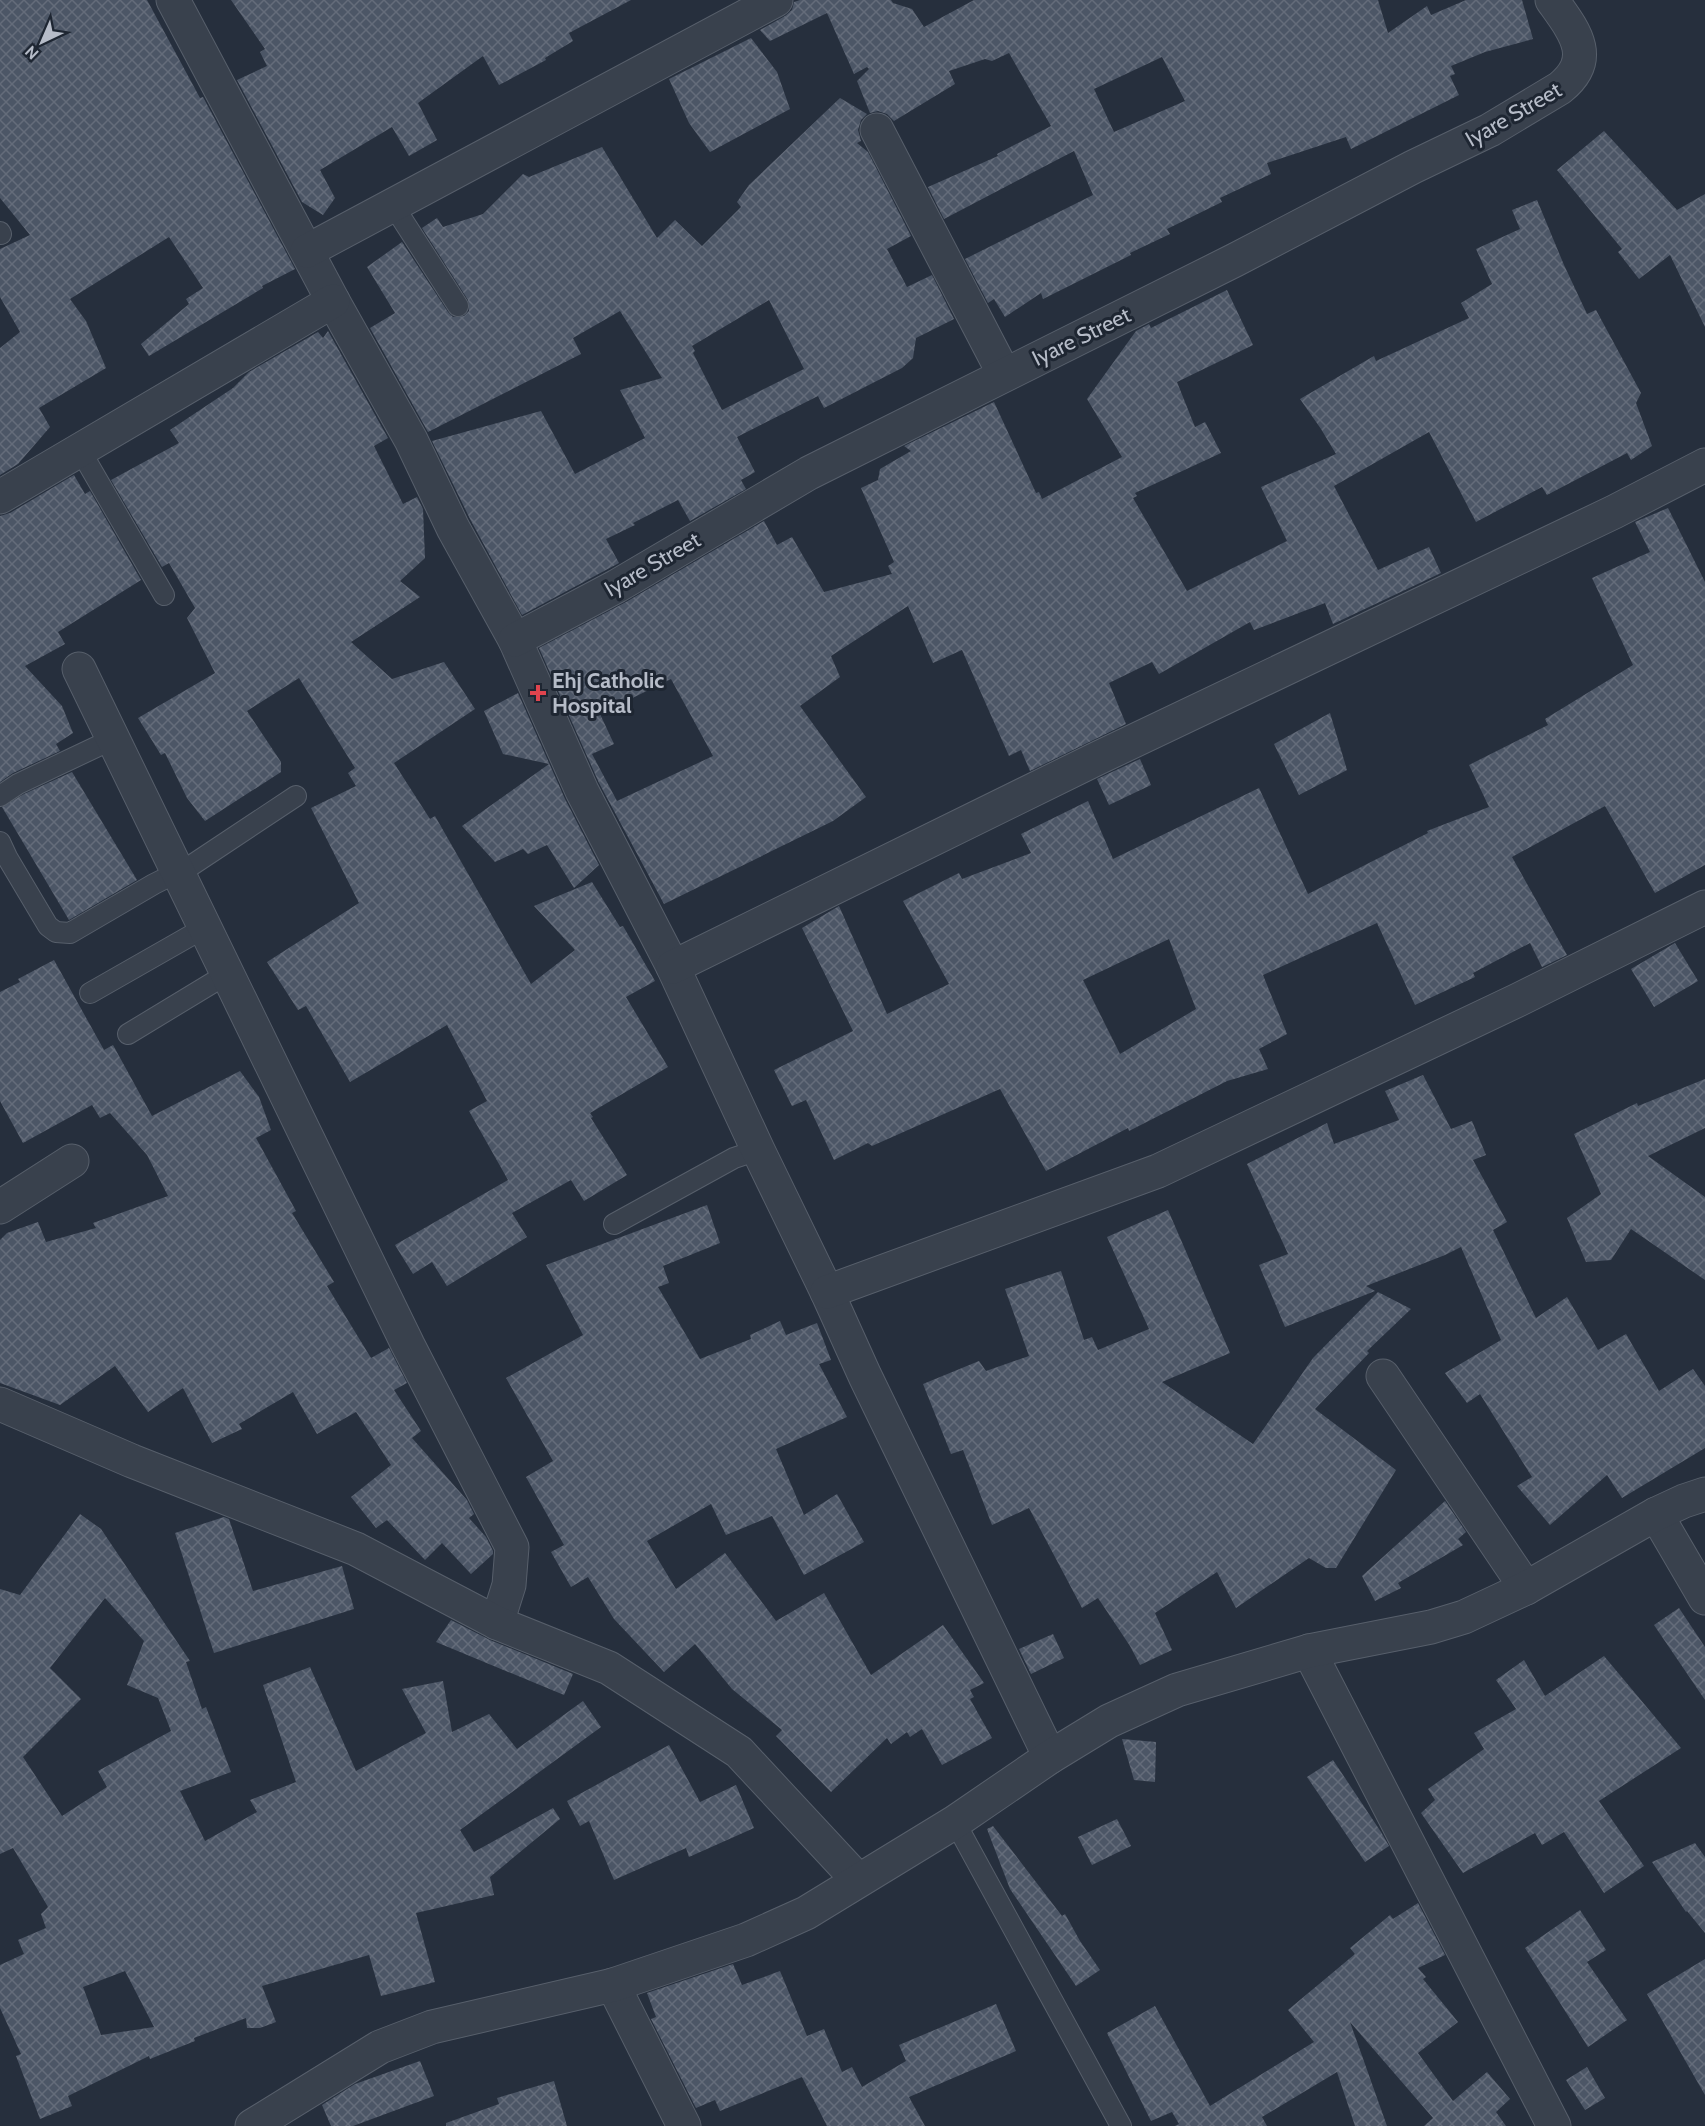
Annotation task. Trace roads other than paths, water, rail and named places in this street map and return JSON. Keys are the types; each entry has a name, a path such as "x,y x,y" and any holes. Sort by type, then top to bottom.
{"street":[{"path":"174,0 333,300 411,440 453,528 514,640 582,791 673,967 865,1376 1050,1757"},
{"path":"307,250 776,0"},
{"name":"Iyare Street","path":"514,640 617,586 809,472 1490,130 1560,88 1578,69 1580,52 1574,30 1552,0"},
{"path":"877,130 1004,374"},
{"path":"0,497 333,300"},
{"path":"673,967 1098,758 1614,512 1705,465"},
{"path":"79,669 408,1345 512,1547 508,1585 497,1623"},
{"path":"827,1292 1158,1171 1518,1000 1705,907"},
{"path":"0,1207 72,1161"},
{"path":"1383,1376 1526,1588"},
{"path":"0,1404 132,1461 356,1549 497,1623 609,1668 739,1752 858,1880"},
{"path":"252,2126 380,2047 432,2027 613,1985 746,1940 806,1913 955,1822 1050,1757 1109,1721 1177,1690 1309,1651 1431,1627 1464,1617 1526,1588 1656,1514 1705,1494"},
{"path":"1656,1514 1705,1598"},
{"path":"1309,1651 1554,2126"},
{"path":"613,1985 684,2126"}],"lane":[{"path":"393,205 458,306"},
{"path":"80,450 164,595"},
{"path":"0,795 18,784 113,739"},
{"path":"0,842 48,926 56,932 70,933 177,871 192,865 296,796"},
{"path":"90,993 204,928"},
{"path":"128,1034 227,974"},
{"path":"614,1224 734,1158 758,1150"},
{"path":"955,1822 1121,2126"}],"place":[{"name":"Ehj Catholic Hospital","path":"538,693"}]}
